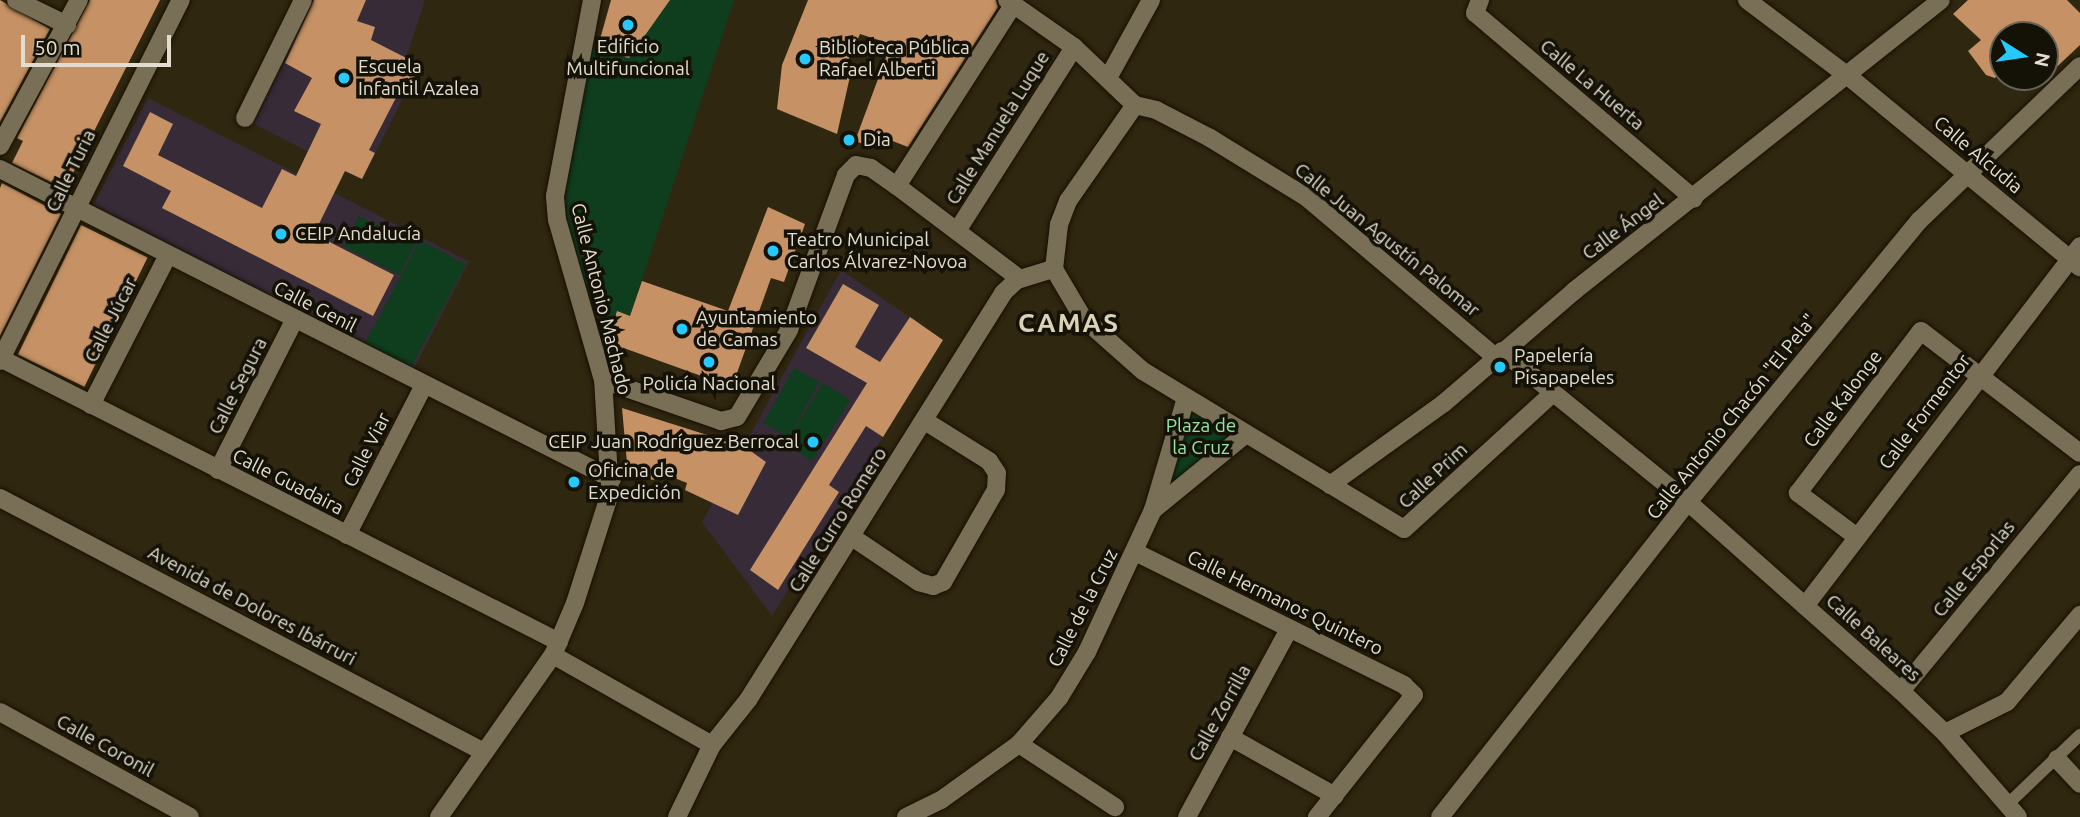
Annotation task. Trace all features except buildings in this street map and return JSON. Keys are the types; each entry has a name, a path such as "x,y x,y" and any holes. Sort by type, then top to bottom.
{"street":[{"path":"16,0 67,24"},
{"path":"0,146 79,0"},
{"name":"Calle Turia","path":"0,359 181,0"},
{"path":"245,118 303,0"},
{"name":"Calle Antonio Machado","path":"439,817 556,649 593,552 612,479 603,380 559,230 555,196 592,0"},
{"path":"1108,78 1151,0"},
{"name":"Calle La Huerta","path":"1480,0 1475,13 1694,199"},
{"name":"Calle Alcudia","path":"1747,0 1848,76 1966,173 2076,257"},
{"name":"Calle Ángel","path":"1330,485 1420,421 1499,354 1941,0"},
{"path":"897,186 1011,2"},
{"name":"Calle Juan Agustín Palomar","path":"1011,2 1074,47 1135,105 1156,110 1210,138 1306,197 1499,354 1553,393 1688,502"},
{"name":"Calle Manuela Luque","path":"957,231 1074,47"},
{"name":"Calle Antonio Chacón \"El Pela\"","path":"1440,817 1688,502 1920,220 2080,66"},
{"path":"603,380 720,421 737,417 789,330 850,168 864,166 897,186 1020,279 1054,269 1059,225 1068,201 1135,105"},
{"name":"Calle Genil","path":"0,169 295,321 612,479"},
{"name":"Calle Júcar","path":"90,405 168,255"},
{"name":"Calle Formentor","path":"1805,606 1979,374 2076,257"},
{"name":"Calle Prim","path":"1054,269 1083,318 1143,371 1392,526 1409,527 1553,393"},
{"name":"Calle Curro Romero","path":"677,817 712,745 748,700 1003,293 1020,279"},
{"name":"Calle Segura","path":"218,471 295,321"},
{"name":"Calle Kalonge","path":"1857,537 1798,493 1921,331 1979,374"},
{"name":"Calle Guadaira","path":"0,359 347,536 556,649 712,745"},
{"path":"1979,374 2080,453"},
{"name":"Calle Viar","path":"347,536 424,385"},
{"name":"Calle de la Cruz","path":"906,817 941,800 1019,744 1059,698 1087,652 1153,510 1186,398"},
{"path":"852,537 919,582 933,586 943,582 996,490 997,473 989,461 925,421"},
{"name":"Calle de la Cruz","path":"1153,510 1246,434"},
{"name":"Calle Esporlas","path":"1901,691 2080,474"},
{"name":"Avenida de Dolores Ibárruri","path":"0,499 484,752"},
{"name":"Calle Baleares","path":"1688,502 1901,691 1945,733 2013,811"},
{"name":"Calle Hermanos Quintero","path":"1135,552 1404,685 1414,695 1335,796"},
{"path":"1945,733 2007,702 2080,615"},
{"name":"Calle Zorrilla","path":"1187,817 1289,629"},
{"name":"Calle Coronil","path":"0,712 190,817"},
{"path":"1230,737 1335,796 1317,817"},
{"path":"1019,744 1115,807"},
{"path":"2057,759 2080,784"}],"lane":[{"path":"2013,811 2080,736"}],"shaded area":[{"name":"Escuela Infantil Azalea","path":"309,0 425,0 406,58 420,65 362,179 252,123"},
{"name":"CEIP Andalucía","path":"148,98 469,261 414,369 93,206"},
{"name":"CEIP Juan Rodríguez Berrocal","path":"841,270 943,340 772,616 702,522"}],"green space":[{"path":"670,0 734,0 630,316 617,311 607,342 569,240 564,178 590,48 629,58"},
{"path":"359,216 415,245 400,275 344,246"},
{"path":"420,240 466,264 411,369 365,344"},
{"path":"794,368 819,382 789,437 763,423"},
{"path":"823,383 850,400 812,461 785,444"},
{"name":"Plaza de la Cruz","path":"1190,406 1235,434 1169,486"}],"place":[{"name":"Edificio Multifuncional","path":"628,25"},
{"name":"Biblioteca Pública Rafael Alberti","path":"805,59"},
{"name":"Escuela Infantil Azalea","path":"344,78"},
{"name":"Dia","path":"849,140"},
{"name":"CEIP Andalucía","path":"281,234"},
{"name":"Teatro Municipal Carlos Álvarez-Novoa","path":"773,251"},
{"name":"Ayuntamiento de Camas","path":"682,329"},
{"name":"Policía Nacional","path":"709,362"},
{"name":"Papelería Pisapapeles","path":"1500,367"},
{"name":"CEIP Juan Rodríguez Berrocal","path":"813,442"},
{"name":"Oficina de Expedición","path":"574,482"}],"district":[{"name":"CAMAS","path":"1069,323"}]}
